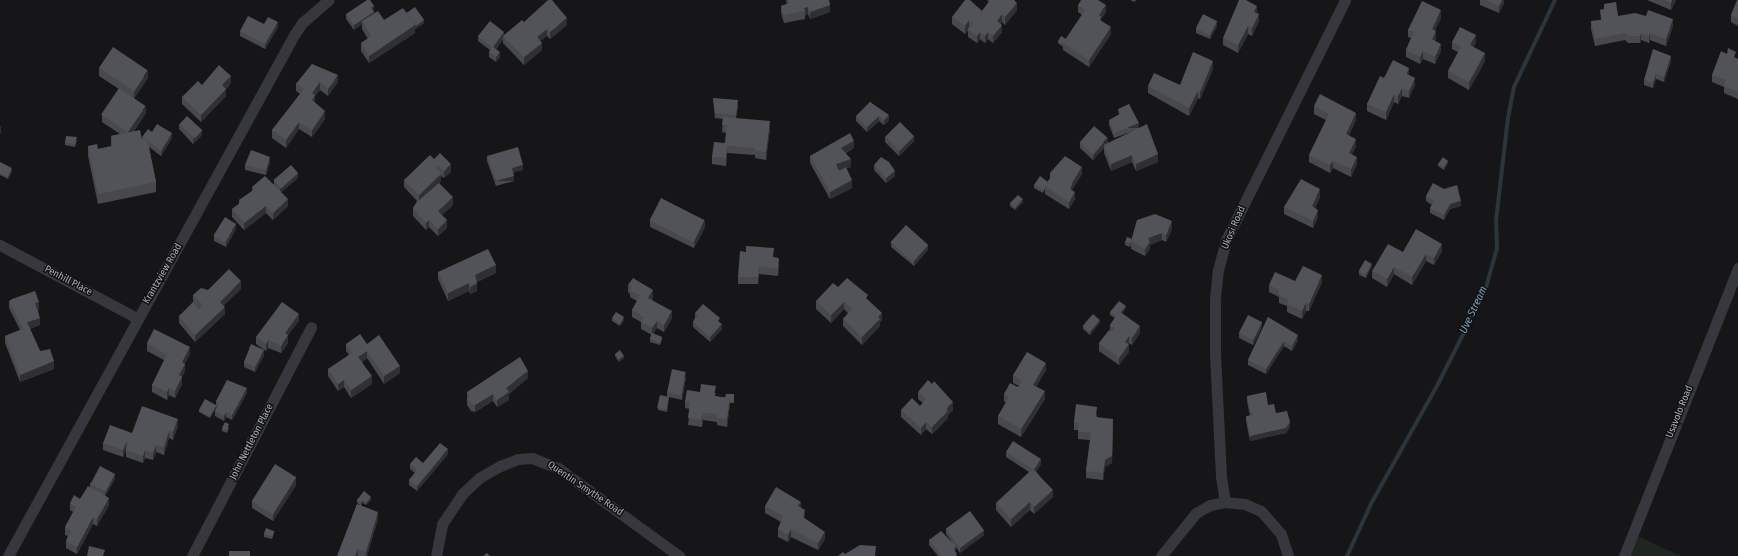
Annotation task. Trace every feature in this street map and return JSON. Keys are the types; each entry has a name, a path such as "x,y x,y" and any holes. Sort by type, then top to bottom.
{"street":[{"name":"Krantzview Road","path":"8,556 137,318 181,244 294,35 302,23 328,0"},
{"name":"Ukosi Road","path":"1225,502 1221,476 1215,353 1215,298 1218,270 1226,240 1345,0"},
{"name":"Penhill Place","path":"0,245 137,318"},
{"name":"Usavolo Road","path":"1624,556 1738,268"},
{"name":"John Nettleton Place","path":"192,556 311,327"},
{"name":"Quentin Smythe Road","path":"436,556 442,524 462,494 480,478 500,466 518,459 532,458 558,468 679,556"},
{"path":"1161,556 1196,514 1210,505 1225,502 1245,504 1261,511 1273,522 1281,534 1288,556"}],"shaded area":[{"path":"1637,536 1681,556 1630,556"}],"building":[{"path":"367,0 370,0 374,6 371,8 374,12 354,25 346,14"},
{"path":"548,0 552,0 567,18 550,32 547,29 537,37 542,43 524,57 503,36 522,20 524,22"},
{"path":"788,0 829,0 830,5 810,12 808,7 804,8 805,11 784,15 781,6 789,3"},
{"path":"965,0 970,0 982,11 990,0 1014,0 1017,3 1005,17 1002,14 997,21 1002,25 993,36 988,32 985,36 980,32 977,36 968,29 973,23 969,20 965,26 952,17"},
{"path":"1081,0 1098,0 1106,5 1099,15 1101,17 1100,20 1111,27 1089,60 1063,43 1085,10 1078,5"},
{"path":"1239,0 1246,0 1257,6 1254,12 1259,14 1252,28 1248,26 1238,45 1223,38"},
{"path":"1486,0 1502,0 1499,6"},
{"path":"1665,0 1672,0 1671,3"},
{"path":"1738,0 1738,18 1731,15"},
{"path":"1422,1 1441,10 1432,29 1436,31 1432,39 1441,44 1435,57 1423,51 1420,57 1406,50 1414,32 1408,30"},
{"path":"1616,2 1618,16 1635,13 1646,16 1648,10 1673,19 1666,39 1650,33 1649,36 1641,33 1640,36 1628,36 1625,33 1595,39 1591,21 1602,20 1600,10 1604,9 1604,4"},
{"path":"415,7 424,20 416,26 407,13"},
{"path":"403,8 415,25 369,56 361,43 371,36 362,21 378,11 384,20"},
{"path":"1203,14 1217,21 1210,36 1196,28"},
{"path":"248,16 264,24 268,17 278,22 265,44 240,31"},
{"path":"490,21 504,32 493,47 500,52 496,57 489,52 492,47 478,36"},
{"path":"1460,27 1476,35 1470,45 1485,53 1469,82 1448,71 1461,47 1452,42"},
{"path":"1061,36 1066,39 1063,44 1058,41"},
{"path":"113,47 148,70 134,91 99,68"},
{"path":"1728,48 1736,52 1734,57 1738,59 1738,92 1724,86 1726,80 1712,75 1721,51 1727,54"},
{"path":"1653,49 1671,56 1664,77 1656,74 1653,83 1644,80"},
{"path":"1193,52 1213,61 1200,92 1198,91 1189,108 1148,86 1154,73 1180,85"},
{"path":"1393,60 1409,68 1407,74 1415,78 1409,91 1402,88 1398,96 1394,94 1386,112 1367,104 1380,76 1384,78"},
{"path":"312,64 338,75 328,89 320,82 312,93 315,95 312,100 325,111 312,130 299,122 286,140 272,130 304,89 296,84"},
{"path":"219,65 231,76 222,85 226,89 201,115 182,97 198,81 202,85"},
{"path":"119,88 146,106 128,132 101,115"},
{"path":"1320,94 1356,113 1346,134 1356,139 1349,153 1357,157 1351,169 1333,161 1330,165 1309,155 1329,114 1314,106"},
{"path":"713,98 738,100 736,115 715,113"},
{"path":"870,102 889,115 884,120 879,116 867,127 856,116"},
{"path":"1129,104 1139,123 1114,133 1109,120 1120,114 1118,109"},
{"path":"187,116 202,130 195,138 179,124"},
{"path":"723,117 770,121 766,152 755,151 755,148 727,146 726,158 712,157 714,142 725,143 727,125 722,125"},
{"path":"900,122 914,136 899,151 885,137"},
{"path":"157,124 172,133 161,151 147,139 142,137 148,129 152,132"},
{"path":"1147,124 1158,154 1136,164 1132,155 1111,164 1104,145"},
{"path":"1094,126 1108,138 1093,154 1080,143"},
{"path":"140,130 142,140 147,139 156,182 98,194 88,146 97,144 98,149 113,146 111,136"},
{"path":"850,133 854,141 841,148 851,159 836,164 839,171 846,167 852,180 830,192 810,156"},
{"path":"66,136 77,137 75,144 65,143"},
{"path":"518,147 523,165 512,168 514,176 496,181 487,156"},
{"path":"251,150 270,157 266,170 245,165"},
{"path":"440,153 451,164 444,171 438,165 436,168 441,174 419,195 404,180 430,155 434,159"},
{"path":"1065,156 1082,167 1070,189 1075,192 1069,202 1045,186 1050,178 1050,173"},
{"path":"881,157 889,162 895,171 886,178 874,165"},
{"path":"1443,157 1448,161 1444,167 1438,164"},
{"path":"0,162 12,168 8,177 0,173"},
{"path":"291,165 298,173 281,188 274,180"},
{"path":"265,176 288,199 273,213 266,206 244,223 232,209 241,202 239,200 254,190 252,187"},
{"path":"1040,176 1048,182 1043,190 1034,185"},
{"path":"1301,179 1320,189 1312,206 1318,210 1313,221 1284,207"},
{"path":"439,183 453,197 438,211 447,220 438,229 429,220 426,223 413,208 417,202"},
{"path":"1433,183 1444,189 1457,185 1461,201 1450,204 1444,215 1430,208 1434,201 1426,196"},
{"path":"1018,195 1023,199 1015,208 1010,203"},
{"path":"661,198 705,220 693,243 650,220"},
{"path":"1155,214 1172,221 1166,235 1162,233 1148,238 1150,242 1145,249 1131,241 1137,220"},
{"path":"225,217 236,224 224,243 213,236"},
{"path":"906,225 928,245 913,262 891,242"},
{"path":"1416,229 1442,244 1434,258 1426,254 1412,277 1394,267 1387,279 1372,271 1388,244 1403,252"},
{"path":"1127,237 1132,239 1130,244 1125,242"},
{"path":"746,246 774,248 773,257 779,258 778,269 759,266 758,277 738,277 740,251 746,252"},
{"path":"488,249 496,265 475,275 477,283 470,287 469,283 448,293 438,272"},
{"path":"1365,260 1372,264 1365,275 1358,271"},
{"path":"1303,266 1322,275 1309,304 1306,303 1302,311 1287,304 1289,300 1279,295 1279,290 1269,285 1275,272 1295,281"},
{"path":"229,269 241,281 220,302 225,307 195,335 179,316 193,302 199,309 203,305 193,295 201,288 208,290"},
{"path":"633,278 653,290 648,298 672,311 664,325 657,321 652,328 641,322 644,317 632,310 640,295 630,290 632,287 628,285"},
{"path":"847,278 868,295 866,298 882,313 878,317 880,319 862,337 843,319 852,309 844,302 831,315 816,301 833,283 838,287"},
{"path":"35,291 39,302 35,303 40,318 27,322 40,351 50,349 54,361 20,375 5,336 23,329 9,301"},
{"path":"1119,301 1126,306 1121,312 1119,311 1116,316 1110,312"},
{"path":"282,302 299,314 285,333 288,335 281,346 268,340 266,344 256,337"},
{"path":"703,304 720,318 718,321 722,324 710,337 693,322 698,315 695,313"},
{"path":"1119,311 1140,326 1132,338 1129,336 1125,342 1129,344 1119,358 1099,343 1109,330 1112,332 1115,328 1110,325"},
{"path":"616,312 624,317 620,324 612,318"},
{"path":"1093,314 1100,320 1089,332 1083,326"},
{"path":"1248,315 1262,322 1253,340 1239,333"},
{"path":"1268,317 1298,335 1292,346 1284,341 1266,369 1248,360"},
{"path":"154,329 190,347 182,362 185,364 179,375 182,377 175,391 169,388 167,392 152,385 167,355 147,343"},
{"path":"652,333 662,337 660,343 650,339"},
{"path":"360,334 367,344 379,335 400,366 384,376 367,351 358,357 372,376 351,390 344,380 338,384 328,369 352,353 346,344"},
{"path":"251,344 264,350 255,367 244,362"},
{"path":"620,350 624,356 619,359 615,354"},
{"path":"1027,352 1046,363 1033,385 1045,391 1021,429 998,416 1009,397 1004,394 1010,383 1018,387 1022,381 1013,375"},
{"path":"520,357 528,371 506,388 509,392 497,400 493,394 475,405 471,404 467,398 470,396 467,392"},
{"path":"672,369 686,372 681,395 667,392"},
{"path":"227,380 247,388 232,415 226,412 224,416 215,411 219,403 216,401"},
{"path":"928,380 932,384 934,381 953,402 946,409 948,411 932,427 926,422 921,428 901,410 912,398 920,406 926,399 918,392"},
{"path":"701,384 716,386 714,396 730,398 727,419 717,418 717,414 703,413 702,420 688,418 690,402 685,401 687,390 700,392"},
{"path":"1266,392 1268,405 1274,404 1276,413 1287,411 1290,422 1286,428 1250,436 1246,416 1253,415 1253,412 1250,412 1247,396"},
{"path":"726,394 734,394 734,401 730,401 730,398 725,398"},
{"path":"660,395 669,397 666,410 657,408"},
{"path":"205,399 216,405 210,417 199,410"},
{"path":"1076,404 1097,407 1096,417 1113,419 1112,456 1105,460 1103,473 1086,471 1091,433 1078,431 1079,423 1074,422"},
{"path":"142,406 178,419 173,432 169,431 164,447 156,445 153,453 145,450 143,456 126,450 129,443 126,442 123,450 103,443 110,425 132,433"},
{"path":"225,422 229,424 227,430 222,428"},
{"path":"1013,441 1041,459 1034,469 1006,452"},
{"path":"440,443 448,449 417,486 409,480 417,470 410,464 416,457 423,463"},
{"path":"275,464 296,477 273,515 252,501"},
{"path":"100,466 115,474 106,492 91,484"},
{"path":"1033,469 1053,490 1034,507 1030,502 1011,519 996,503"},
{"path":"88,486 109,498 97,519 93,517 77,547 66,541 71,531 65,527 76,507 70,503 74,495 80,499"},
{"path":"776,487 801,502 798,506 805,510 803,517 825,532 818,543 791,529 788,535 778,529 783,516 765,506"},
{"path":"364,491 371,497 366,503 363,500 361,503 357,500"},
{"path":"357,504 378,512 366,552 358,549 355,556 337,556"},
{"path":"970,511 984,530 960,548 946,529"},
{"path":"266,528 274,531 272,537 264,534"},
{"path":"941,531 956,546 953,549 957,554 954,556 941,556 929,540"},
{"path":"860,545 876,546 875,556 838,556 843,552 845,554"},
{"path":"89,546 105,550 103,556 87,556"},
{"path":"229,551 250,551 250,556 229,556"},
{"path":"487,553 490,556 483,556"}],"waterway":[{"name":"Uve Stream","path":"1347,556 1372,502 1438,384 1485,291 1497,248 1496,221 1508,118 1514,87 1555,0"}]}
